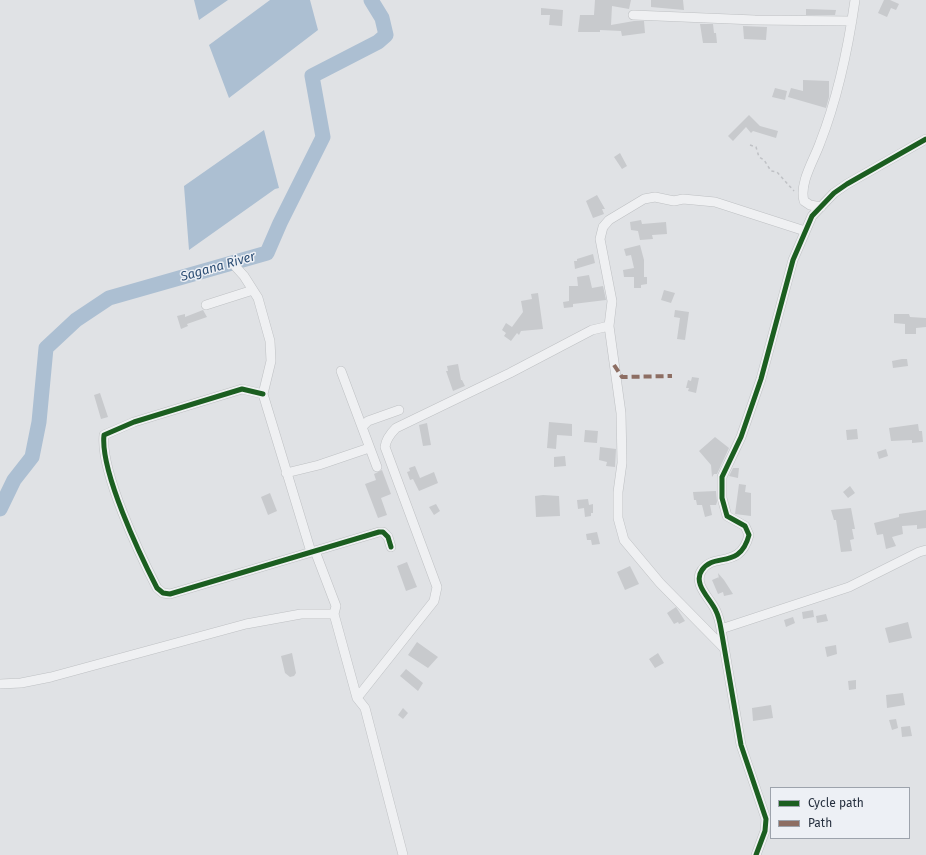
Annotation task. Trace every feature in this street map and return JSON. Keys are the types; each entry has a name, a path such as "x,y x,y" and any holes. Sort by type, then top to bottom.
{"street":[{"path":"821,207 810,205 804,201 802,196 803,187 830,118 848,46 855,0"},
{"path":"633,14 762,20 852,21"},
{"path":"756,855 765,831 766,819 742,745 717,612 706,595 699,576 703,568 708,564 732,558 743,549 749,535 745,526 727,516 721,489 722,477 741,437 761,379 793,260 812,216 834,193 847,184 926,139"},
{"path":"724,648 660,583 624,540 618,518 618,492 622,463 621,413 609,326 612,301 601,246 603,227 609,220 644,199 655,197 674,201 683,200 715,202 805,231"},
{"path":"235,266 244,276 258,298 271,351 271,361 263,394 286,474 313,552 336,606 334,614 357,698 365,708 403,855"},
{"path":"206,306 253,290"},
{"path":"357,698 434,601 437,587 386,447 386,442 391,433 396,428 516,370 592,330 609,326"},
{"path":"340,371 377,467"},
{"path":"263,394 242,389 134,422 104,435 103,445 109,473 128,524 149,572 158,588 163,592 170,594 178,592 379,532 383,532 388,537 391,547"},
{"path":"362,427 368,421 399,410"},
{"path":"286,474 319,465 369,448"},
{"path":"721,629 849,587 919,552 926,550"},
{"path":"0,684 21,684 51,677 261,621 301,614 334,614"}],"path":[{"path":"750,144 756,147 759,157 764,160 771,171 776,172 791,188 802,196"}],"water":[{"path":"194,0 228,0 199,20"},
{"path":"270,0 310,0 318,30 229,98 209,45"},
{"path":"264,130 279,188 275,189 189,250 184,186"}],"building":[{"path":"595,0 631,0 629,9 612,6 611,25 634,21 644,21 645,33 622,36 621,31 600,30 600,32 578,32 580,15 594,15"},
{"path":"651,0 683,0 684,10 651,7"},
{"path":"884,0 890,0 899,4 896,10 891,8 887,17 878,13"},
{"path":"541,8 563,10 562,26 549,25 550,15 541,15"},
{"path":"806,9 836,10 835,15 806,15"},
{"path":"700,24 713,24 717,43 703,43"},
{"path":"743,26 767,27 766,40 744,39"},
{"path":"803,80 829,81 829,97 826,108 788,97 791,88 803,91"},
{"path":"775,88 787,91 785,100 772,97"},
{"path":"749,115 760,126 778,131 776,138 753,131 751,133 746,127 733,141 728,136"},
{"path":"620,153 627,166 622,169 614,157"},
{"path":"597,195 605,209 602,209 604,214 593,218 586,201"},
{"path":"641,220 642,224 666,222 667,234 652,235 653,239 640,240 638,231 631,230 630,222"},
{"path":"640,245 644,260 644,277 647,277 647,284 641,285 641,288 634,288 634,277 624,277 623,270 634,268 631,255 626,256 624,249"},
{"path":"593,254 595,263 575,269 574,261"},
{"path":"589,275 592,288 603,286 606,300 573,304 573,307 564,308 563,302 569,301 569,286 578,286 577,277"},
{"path":"664,290 675,293 671,303 661,300"},
{"path":"538,293 543,329 521,331 519,335 517,333 511,341 504,336 506,333 502,330 506,323 512,327 523,312 521,301 532,299 531,294"},
{"path":"203,310 207,317 187,324 188,326 181,329 177,316 185,314 185,317"},
{"path":"675,310 689,312 685,340 677,339 680,318 674,317"},
{"path":"894,314 909,314 910,317 926,318 926,327 916,328 916,334 905,334 905,324 894,323"},
{"path":"907,359 908,366 893,368 892,361"},
{"path":"458,364 461,380 465,386 453,391 446,371 448,371 447,366"},
{"path":"692,377 699,378 696,393 688,391 689,388 686,388 688,380 691,381"},
{"path":"100,393 108,417 101,419 94,395"},
{"path":"549,422 572,424 572,436 557,435 556,449 547,448"},
{"path":"427,423 431,445 423,446 419,425"},
{"path":"918,424 919,431 922,431 923,442 912,443 912,440 891,441 889,428"},
{"path":"857,429 858,439 847,440 846,430"},
{"path":"585,430 598,431 597,443 584,442"},
{"path":"715,437 729,448 717,474 714,474 712,477 711,465 699,451"},
{"path":"600,447 616,449 615,467 606,466 607,462 599,460"},
{"path":"886,449 888,456 879,459 877,452"},
{"path":"565,456 566,466 554,467 554,457"},
{"path":"415,466 420,478 434,472 438,483 419,491 413,479 410,480 407,472 410,471 409,468"},
{"path":"733,468 739,468 738,478 729,476"},
{"path":"382,470 391,494 381,498 387,515 378,518 365,484 376,480 374,474"},
{"path":"739,484 746,485 745,492 751,493 751,516 735,514"},
{"path":"850,486 855,493 848,498 843,492"},
{"path":"716,491 716,505 710,505 712,515 705,517 702,505 697,505 696,500 694,500 693,492"},
{"path":"270,493 277,511 268,515 261,497"},
{"path":"535,496 559,496 560,516 536,517"},
{"path":"588,499 589,505 593,504 593,513 591,513 591,516 585,517 584,508 578,509 577,500"},
{"path":"436,504 440,511 434,515 429,507"},
{"path":"851,508 855,529 852,529 854,539 850,540 852,551 841,552 836,520 834,520 831,510"},
{"path":"926,510 926,528 917,529 917,525 902,526 903,534 892,537 896,546 886,549 883,534 877,535 874,523 899,517 899,514"},
{"path":"597,532 600,544 592,545 591,540 587,540 586,534"},
{"path":"407,562 417,587 406,591 397,566"},
{"path":"630,566 639,584 625,590 617,572"},
{"path":"718,573 733,594 724,596 723,592 718,594 712,580 719,577"},
{"path":"676,607 685,621 679,624 678,622 674,624 667,613"},
{"path":"813,610 814,617 803,619 802,612"},
{"path":"826,614 828,621 817,623 816,616"},
{"path":"793,617 795,623 786,627 784,620"},
{"path":"908,622 912,638 889,643 885,628"},
{"path":"417,642 438,657 428,668 408,655"},
{"path":"836,645 837,654 827,657 825,647"},
{"path":"292,653 296,673 294,676 290,677 285,673 281,656"},
{"path":"658,653 664,663 655,668 649,659"},
{"path":"406,669 423,683 418,691 400,676"},
{"path":"856,680 856,689 849,690 848,681"},
{"path":"903,693 905,705 887,708 886,695"},
{"path":"771,705 773,718 753,721 752,708"},
{"path":"403,708 408,713 403,719 398,715"},
{"path":"896,719 898,728 892,730 889,720"},
{"path":"910,726 912,736 902,737 901,727"}],"waterway":[{"name":"Sagana River","path":"0,509 14,480 32,457 39,422 46,348 76,320 109,298 267,253 280,223 323,137 312,76 378,42 386,35 382,18 371,0"}],"marked path":[{"path":"614,365 622,377 672,376"}],"cycle path":[{"path":"756,855 765,831 766,819 741,745 719,618 714,606 703,591 699,581 702,570 707,565 733,557 740,553 745,546 749,535 745,526 727,516 722,498 722,477 741,437 761,379 793,260 812,216 834,193 847,184 926,139"},
{"path":"263,394 242,389 134,422 104,435 104,451 115,491 132,535 157,588 163,593 170,594 379,532 383,532 388,537 391,547"}]}
